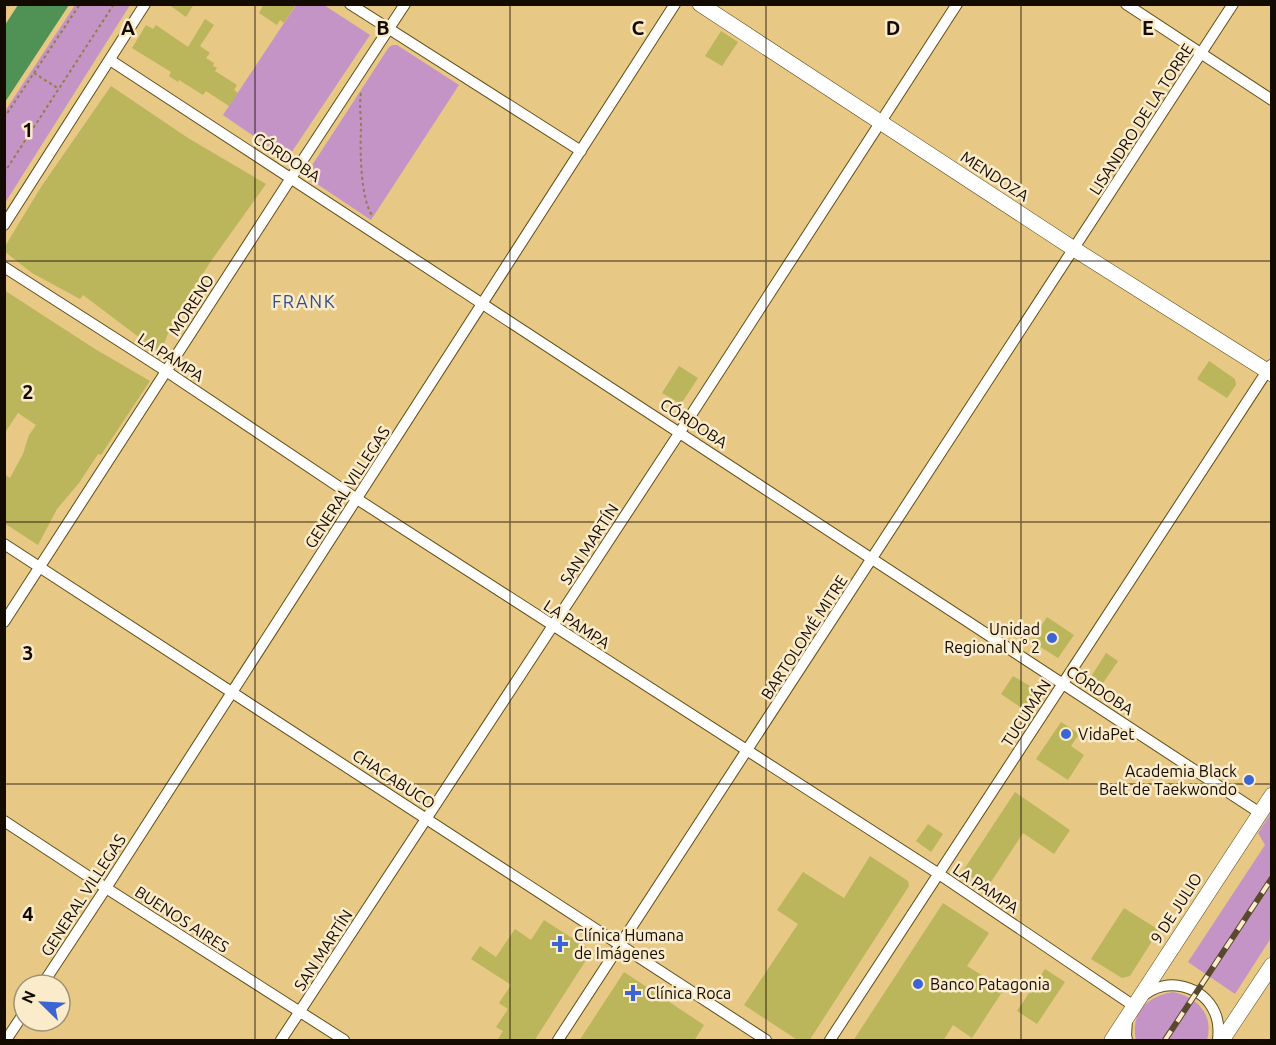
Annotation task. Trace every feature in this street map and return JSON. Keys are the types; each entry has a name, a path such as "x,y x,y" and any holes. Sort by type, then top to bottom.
{"main road":[{"name":"MENDOZA","path":"700,4 1074,249 1270,370"},
{"name":"9 DE JULIO","path":"1112,1041 1272,795"},
{"path":"1220,1041 1272,965"}],"street":[{"path":"4,225 145,4"},
{"path":"350,4 581,151"},
{"name":"MORENO","path":"4,622 405,4"},
{"name":"GENERAL VILLEGAS","path":"50,973 675,4"},
{"name":"SAN MARTÍN","path":"281,1041 957,4"},
{"path":"1126,4 1272,100"},
{"name":"LISANDRO DE LA TORRE","path":"1074,249 1233,4"},
{"name":"CÓRDOBA","path":"110,60 1260,813"},
{"name":"BARTOLOMÉ MITRE","path":"558,1041 1074,249"},
{"name":"LA PAMPA","path":"4,267 166,371 357,499 939,874 1134,1006"},
{"name":"TUCUMÁN","path":"830,1041 1270,370"},
{"name":"CHACABUCO","path":"4,544 766,1041"},
{"name":"BUENOS AIRES","path":"4,821 344,1041"},
{"path":"1127,1041 1126,1025 1129,1015 1140,998 1157,987 1177,985 1187,987 1204,997 1215,1012 1220,1041"}],"path":[{"path":"4,11 9,4"},
{"path":"4,118 80,4"},
{"path":"4,173 114,4"},
{"path":"34,73 59,89"},
{"path":"362,87 360,146 365,194 373,217"}],"shaded area":[{"path":"18,5 69,5 5,102 5,25"},
{"path":"75,5 130,5 5,203 5,111"},
{"path":"296,5 324,5 370,35 287,159 223,115"},
{"path":"397,45 459,85 371,220 311,180 309,170 389,47"},
{"path":"1271,813 1271,938 1235,994 1188,962 1265,845 1258,833"},
{"path":"1173,992 1182,994 1202,1008 1208,1022 1207,1040 1136,1040 1136,1022 1142,1007 1155,997"}],"building":[{"path":"168,4 194,4 186,17"},
{"path":"264,4 296,4 284,23 280,20 277,25 259,13"},
{"path":"205,19 214,25 200,46 210,53 206,58 214,63 213,66 217,68 215,71 237,85 234,90 238,93 229,106 206,91 203,95 179,80 178,82 169,76 171,72 132,48 146,25 153,29 156,25 188,47"},
{"path":"721,31 738,42 722,66 705,56"},
{"path":"111,86 188,138 266,184 211,261 175,317 160,353 83,295 80,299 32,273 4,251 41,187"},
{"path":"4,290 95,349 150,381 101,455 98,454 79,483 57,509 38,545 4,523 4,474 10,478 23,454 29,435 36,425 18,413 4,434"},
{"path":"1209,361 1235,379 1236,385 1227,398 1197,379"},
{"path":"679,366 698,378 681,404 662,393"},
{"name":"Unidad Regional N° 2","path":"1047,617 1074,635 1058,658 1031,641"},
{"path":"1106,653 1118,661 1101,686 1093,681 1092,675"},
{"path":"1013,676 1030,686 1033,694 1023,709 1001,694"},
{"path":"1061,722 1079,734 1071,746 1084,755 1068,780 1036,759"},
{"path":"1015,792 1070,830 1054,854 1023,833 987,888 963,871"},
{"path":"928,824 943,834 931,852 916,841"},
{"path":"870,856 908,881 909,886 809,1041 799,1041 744,1005 798,924 777,910 803,872 844,898"},
{"path":"943,903 989,933 967,966 1004,989 972,1038 953,1025 943,1041 853,1041"},
{"path":"1124,908 1159,930 1130,976 1122,978 1091,959"},
{"path":"544,920 589,949 587,951 590,954 534,1041 497,1041 503,1031 496,1027 508,1009 499,1003 511,985 471,959 480,946 496,957 515,929 531,940"},
{"path":"1045,969 1065,982 1037,1024 1017,1011"},
{"name":"Clínica Roca","path":"624,972 704,1025 694,1041 579,1041"}],"railway":[{"path":"1165,1040 1272,878"}],"place":[{"name":"Unidad Regional N° 2","path":"1052,638"},
{"name":"VidaPet","path":"1066,734"},
{"name":"Academia Black Belt de Taekwondo","path":"1249,780"},
{"name":"Clínica Humana de Imágenes","path":"560,944"},
{"name":"Banco Patagonia","path":"918,984"},
{"name":"Clínica Roca","path":"633,993"}],"district":[{"name":"FRANK","path":"304,301"}]}
